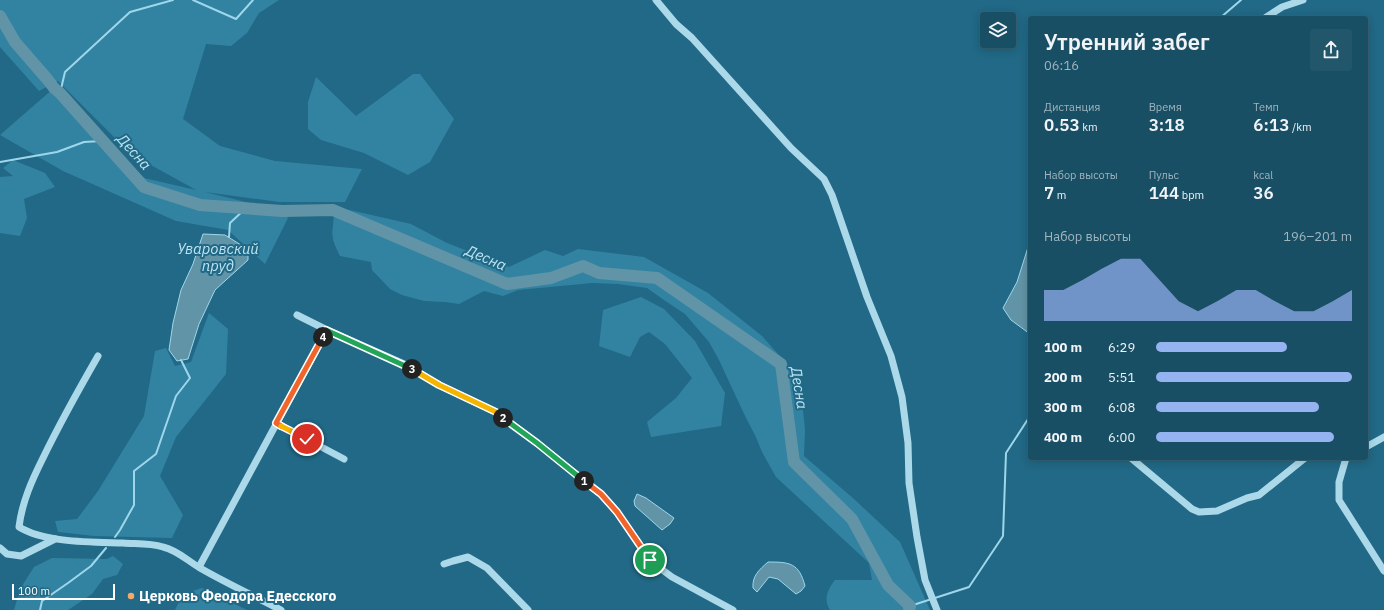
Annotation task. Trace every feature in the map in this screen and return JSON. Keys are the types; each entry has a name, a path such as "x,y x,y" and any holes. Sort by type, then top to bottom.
{"street":[{"path":"656,0 676,24 692,38 791,148 824,179 832,195 867,297 891,356 902,397 908,443 909,483 925,580 936,606"},
{"path":"1268,16 1282,7 1303,0"},
{"path":"297,315 326,330 404,364 439,385 496,412 601,494 617,512 650,560 672,577 733,610"},
{"path":"199,567 326,330"},
{"path":"98,356 52,439 27,492 20,516 19,527 24,530 55,539 144,543 164,547 176,552 199,567 281,610"},
{"path":"276,423 344,460"},
{"path":"1368,446 1384,437"},
{"path":"1133,460 1192,509 1199,512 1217,511 1247,498 1259,495 1303,460"},
{"path":"1345,460 1339,482 1339,500 1384,571"},
{"path":"0,548 7,554 21,556 55,539"},
{"path":"0,559 7,554"},
{"path":"444,564 453,560 468,557 486,568 528,610"}],"shaded area":[{"path":"0,0 279,0 259,13 247,33 231,46 206,44 183,119 220,146 275,161 362,169 345,202 279,202 205,192 282,211 288,218 265,264 228,230 176,221 63,171 0,135 54,88 144,178 196,190 131,154 58,81 39,91 0,47"},
{"path":"413,74 420,74 454,119 430,162 408,175 364,153 321,140 308,129 308,102 316,77 356,116"},
{"path":"13,160 45,173 55,187 24,199 27,218 20,236 0,233 0,177 13,176 3,168"},
{"path":"345,209 411,224 447,243 509,267 545,250 563,256 578,249 644,257 708,293 762,336 800,379 805,430 804,456 854,499 900,542 930,610 830,610 827,602 827,594 835,580 872,580 869,563 776,477 762,452 718,358 709,342 685,314 647,288 618,284 592,283 518,290 503,296 484,291 459,304 424,301 402,295 390,289 372,270 371,262 340,256 332,236 334,215"},
{"path":"641,297 664,309 695,341 725,393 721,426 651,437 647,422 676,398 692,378 665,344 649,332 640,337 630,357 599,346 603,310"},
{"path":"209,313 228,329 226,374 176,437 160,476 183,515 172,538 94,536 58,532 55,521 77,519 98,491 144,416 155,351 166,348 175,366 191,362"},
{"path":"113,556 123,564 117,575 103,579 92,594 68,610 14,610 20,589 34,567 52,558 107,559"},
{"path":"202,588 247,610 175,610 183,594"}],"water":[{"name":"Уваровский пруд","path":"203,234 225,235 241,245 248,252 248,260 215,290 199,324 188,359 177,361 169,350 173,323 181,290 193,264"},
{"path":"1028,247 1028,333 1011,320 1003,308 1017,282"},
{"path":"637,494 646,498 674,518 670,524 662,530 635,506 634,501"},
{"path":"768,562 792,565 800,573 805,586 796,594 778,579 769,577 757,592 753,588 755,577"}],"waterway":[{"path":"60,93 65,72 130,12 173,0"},
{"path":"193,0 236,19 253,0"},
{"path":"1222,16 1241,0"},
{"name":"Десна","path":"0,16 15,42 54,88 144,187 200,205 282,211 333,210 507,284 551,278 583,266 599,273 657,278 781,364 794,462 852,519 888,585 910,606 909,610"},
{"path":"0,162 57,152 84,142 102,141"},
{"path":"229,237 230,223 246,208"},
{"path":"115,537 134,505 134,471 156,454 176,396 190,378 181,360"},
{"path":"910,606 969,587 1003,536 1006,453 1028,419"},
{"path":"40,610 42,601 91,566 106,548"}],"place":[{"name":"Церковь Феодора Едесского","path":"131,596"}],"route":[{"path":"307,439 276,423 326,330 404,364 439,385 496,412 601,494 617,512 650,560"}]}
